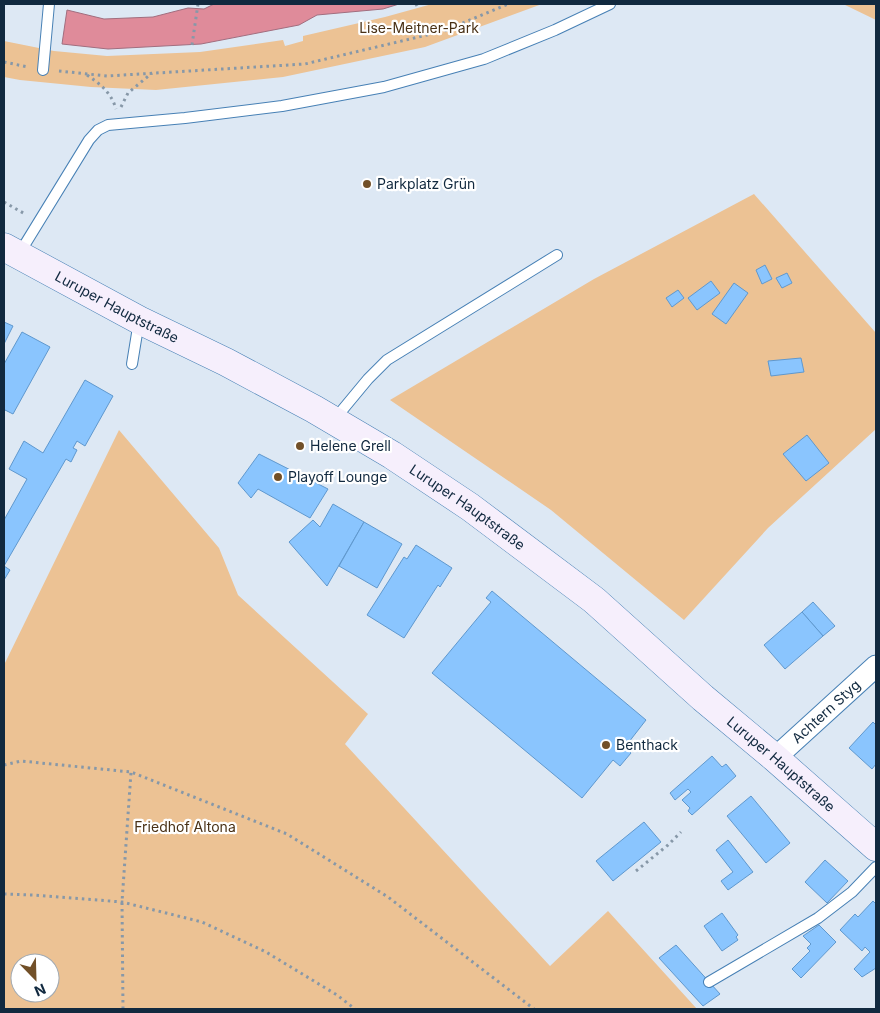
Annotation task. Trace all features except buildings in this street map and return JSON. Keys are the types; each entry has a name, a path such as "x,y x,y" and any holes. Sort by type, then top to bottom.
{"main road":[{"name":"Luruper Hauptstraße","path":"11,251 139,320 226,362 333,420 392,455 463,502 594,600 703,698 776,758 876,847"}],"street":[{"name":"Achtern Styg","path":"776,758 876,666"}],"lane":[{"path":"43,70 49,4"},
{"path":"11,251 89,140 98,130 108,124 186,118 282,106 384,87 484,59 555,30 610,4"},
{"path":"333,420 387,360 557,255"},
{"path":"132,364 139,320"},
{"path":"710,982 818,918 852,892 876,867"}],"path":[{"path":"4,62 43,70 107,76 305,64 444,30 508,4"},
{"path":"192,45 198,5"},
{"path":"84,74 103,85 114,103 118,114 128,93 152,73"},
{"path":"4,765 21,761 131,772 287,834 388,897 534,1009"},
{"path":"123,1009 122,902 131,772"},
{"path":"636,871 681,832"},
{"path":"4,894 122,902 202,922 266,952 337,995 355,1009"}],"green space":[{"name":"Lise-Meitner-Park","path":"432,4 542,4 425,47 283,77 156,90 91,87 4,77 4,41 54,51 107,56 200,52 283,40 285,46 303,41 303,36"},
{"path":"843,4 876,4 876,20 874,19"},
{"path":"754,194 876,333 876,429 768,528 684,620 551,510 390,400 594,279"},
{"name":"Friedhof Altona","path":"119,430 219,548 238,595 368,714 345,744 550,966 608,911 697,1009 4,1009 4,665"}],"shaded area":[{"path":"214,4 399,4 383,9 317,15 299,25 201,44 108,49 62,44 67,10 104,19 153,17 188,8 204,9"}],"place":[{"name":"Parkplatz Grün","path":"367,184"},
{"name":"Helene Grell","path":"300,446"},
{"name":"Playoff Lounge","path":"278,477"},
{"name":"Benthack","path":"606,745"}]}
